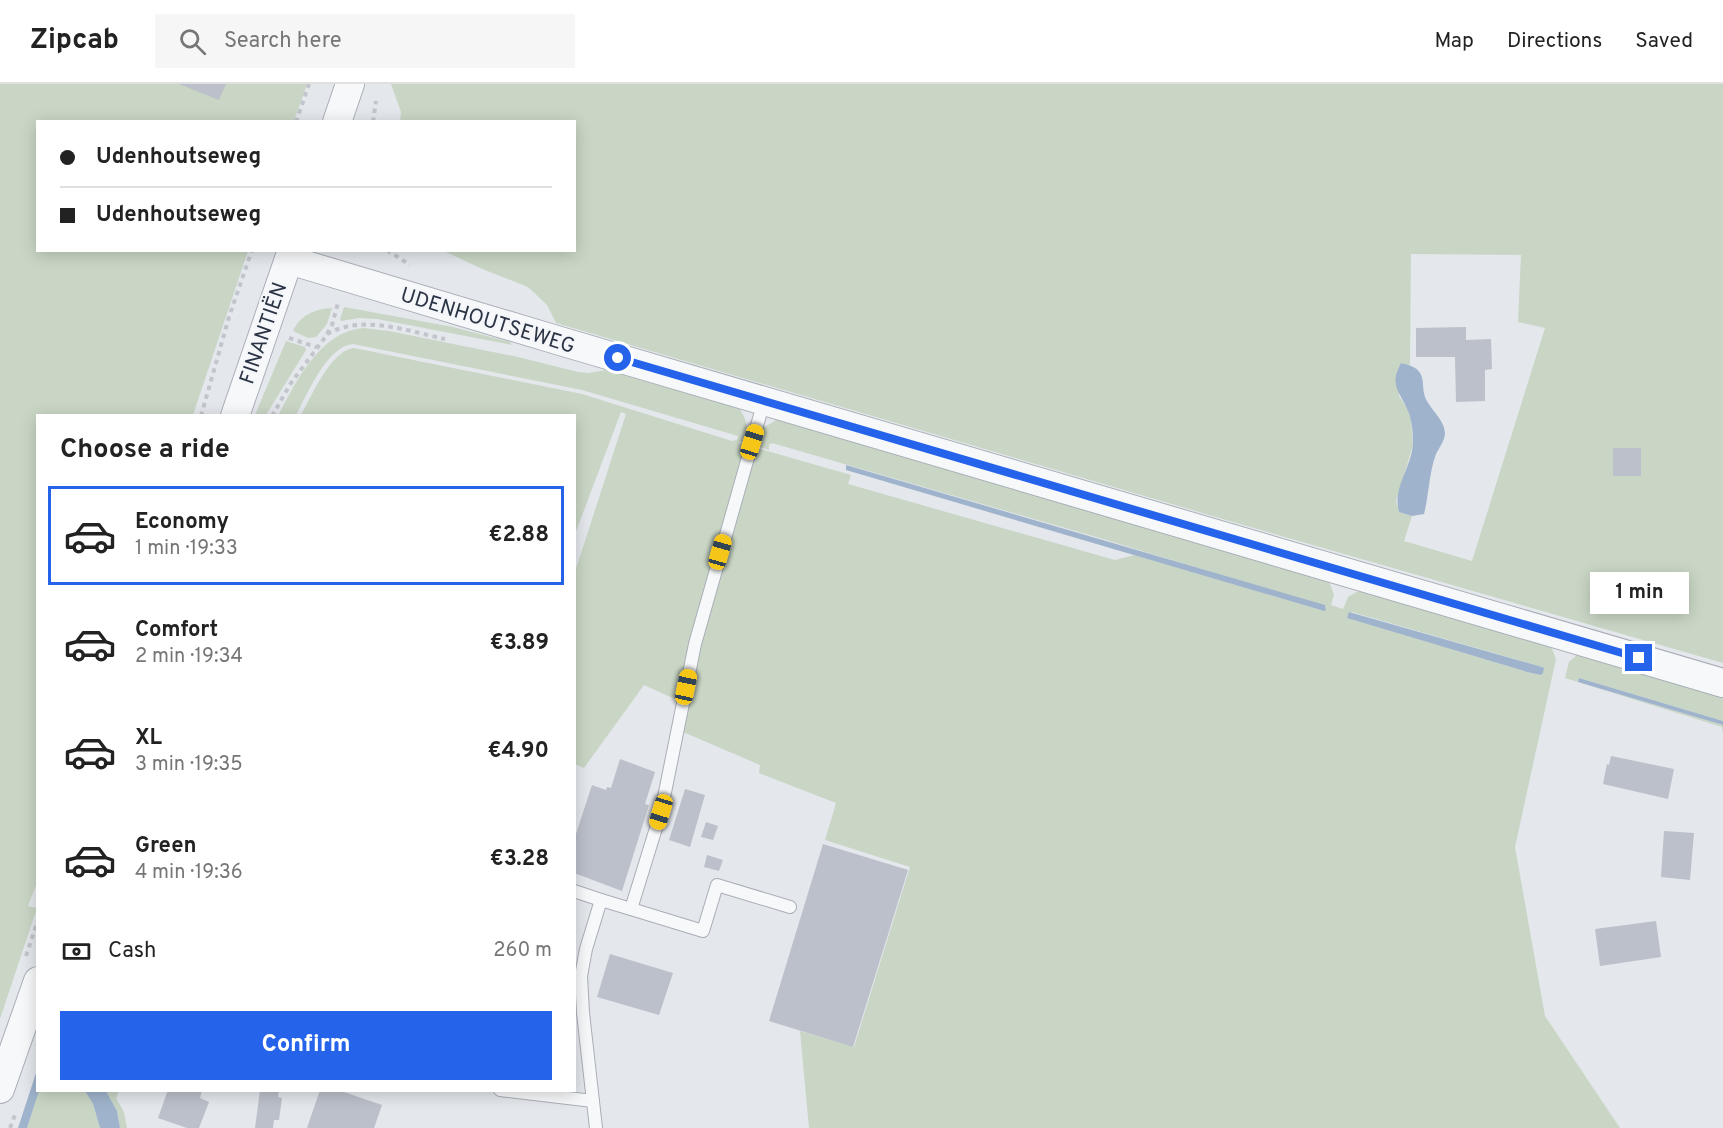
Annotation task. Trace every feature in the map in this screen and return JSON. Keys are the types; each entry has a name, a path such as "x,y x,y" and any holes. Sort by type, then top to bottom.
{"street":[{"path":"338,120 350,84"},
{"name":"UDENHOUTSEWEG","path":"291,255 347,277 1723,683"},
{"name":"FINANTIËN","path":"236,414 291,255"},
{"path":"0,1089 36,987"}],"lane":[{"path":"631,909 661,812 698,633 765,401"},
{"path":"576,892 703,931 717,885 790,907"},
{"path":"596,1128 581,976 600,900"},
{"path":"517,1092 593,1101"}],"path":[{"path":"297,120 309,84"},
{"name":"FINANTIËN","path":"202,414 229,317 251,252"},
{"name":"FINANTIËN","path":"273,414 291,383 332,325 347,277"}],"green space":[{"path":"0,84 307,84 294,120 36,120 36,252 248,252 193,414 36,414 36,885 28,906 36,908 36,911 0,1019"},
{"path":"391,84 1723,84 1723,663 556,323 547,305 528,287 446,252 576,252 576,120 400,120 401,112","holes":["1411,254 1521,255 1518,322 1545,328 1472,561 1404,541 1412,516 1399,512 1396,501 1413,445 1411,420 1399,396 1401,363 1410,365"]},
{"path":"344,307 453,327 510,342 512,345 377,319 359,318 341,321"},
{"path":"332,308 327,324 316,337 308,338 293,331 296,325 309,314"},
{"path":"363,328 389,331 518,357 578,372 606,370 739,408 746,421 747,429 744,442 739,443 851,475 848,484 1115,560 1135,555 1324,611 1326,607 1103,539 772,443 769,445 769,450 757,446 763,428 778,419 1329,581 1334,595 1331,605 1343,609 1348,597 1360,590 1551,646 1556,659 1515,847 1545,1016 1620,1128 809,1128 800,1031 854,1047 910,867 825,840 836,803 759,773 760,765 683,732 686,704 644,685 584,768 576,764 576,569 626,414 621,412 576,531 576,414 302,414 330,365 337,357 354,348 582,394 732,441 737,440 738,436 582,390 353,344 335,353 326,362 297,414 279,414 311,360 334,339 348,331","holes":["1352,612 1544,668 1541,675 1531,673 1347,617"]},
{"path":"286,341 305,347 306,350 267,414 255,414"},
{"path":"1578,654 1723,698 1723,721 1579,678 1578,682 1723,725 1723,734 1722,727 1565,678 1569,662"},
{"path":"38,1092 86,1092 93,1104 100,1128 27,1128"},
{"path":"107,1092 119,1092 116,1098 124,1112 127,1128 120,1128 117,1111"}],"water":[{"path":"1401,363 1417,369 1429,405 1440,420 1445,433 1430,476 1424,514 1412,516 1399,512 1398,503 1400,486 1413,443 1409,415 1396,383 1397,371"},
{"path":"846,465 1325,605 1326,610 846,470"},
{"path":"1349,612 1542,667 1544,668 1543,673 1541,675 1531,673 1347,618"},
{"path":"1579,678 1723,721 1723,725 1578,682"},
{"path":"36,1073 36,1092 39,1092 27,1128 18,1128"},
{"path":"86,1092 107,1092 117,1111 120,1128 100,1128 93,1104"}],"building":[{"path":"179,84 226,84 219,100"},
{"path":"1466,327 1466,340 1491,339 1492,369 1485,370 1485,401 1456,402 1455,357 1416,357 1416,328"},
{"path":"1613,448 1641,448 1641,476 1613,476"},
{"path":"1611,756 1674,769 1668,799 1603,784"},
{"path":"620,759 655,772 645,804 649,805 622,891 576,874 576,834 592,785 606,790 607,787 611,788"},
{"path":"685,789 705,795 690,847 669,840"},
{"path":"706,822 718,826 713,840 701,837"},
{"path":"1664,831 1694,833 1690,880 1661,877"},
{"path":"823,844 908,870 853,1047 769,1021"},
{"path":"707,855 723,860 719,871 704,867"},
{"path":"1656,921 1661,957 1600,966 1595,929"},
{"path":"610,954 673,973 659,1015 597,997"},
{"path":"167,1092 202,1092 200,1098 209,1102 199,1128 187,1128 158,1118"},
{"path":"260,1092 279,1092 278,1097 282,1098 279,1120 274,1120 273,1128 255,1128"},
{"path":"319,1092 344,1092 382,1105 374,1128 307,1128"}],"route":[{"path":"618,358 1639,658"}]}
